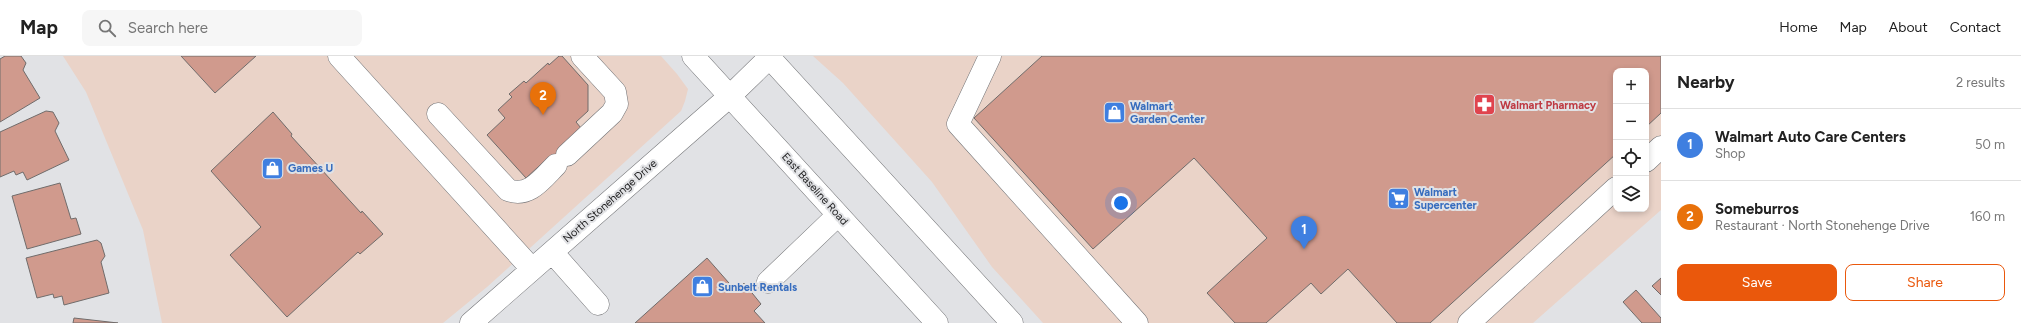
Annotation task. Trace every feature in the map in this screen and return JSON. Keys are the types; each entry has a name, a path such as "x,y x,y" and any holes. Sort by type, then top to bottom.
{"main road":[{"path":"339,56 532,270"},
{"path":"438,114 508,190 515,193 529,190 612,113 617,104 615,92 582,56"},
{"name":"East Baseline Road","path":"693,56 937,323"},
{"path":"770,56 1012,323"},
{"name":"North Stonehenge Drive","path":"471,323 730,96 770,56"},
{"path":"990,56 958,124 1137,323"},
{"path":"1649,158 1661,147"},
{"path":"1469,323 1613,191"},
{"path":"768,282 838,215"},
{"path":"552,252 598,304"}],"shaded area":[{"path":"63,56 661,56 688,89 681,111 487,287 443,323 162,323 143,230 86,92"},
{"name":"Walmart Supercenter","path":"813,56 1661,56 1661,210 1533,323 1043,323 992,267 932,182 843,83"}],"building":[{"path":"5,56 21,56 26,63 23,70 40,98 0,122 0,59"},
{"path":"181,56 256,56 215,93"},
{"path":"559,56 562,56 588,85 588,111 576,122 581,128 572,161 561,170 549,157 526,178 487,135 505,118 498,110 512,97 509,94 524,81 526,83 548,63 549,65"},
{"name":"Walmart Supercenter","path":"1042,56 1661,56 1661,113 1649,124 1649,68 1613,68 1613,157 1430,323 1397,323 1348,269 1321,294 1311,283 1266,323 1235,323 1207,293 1267,238 1194,158 1093,249 974,118"},
{"path":"46,111 53,112 59,123 55,131 69,160 27,180 23,172 16,175 14,171 0,177 0,132"},
{"path":"273,112 292,134 291,136 361,213 362,211 383,234 360,254 358,252 287,317 230,255 261,227 211,171"},
{"path":"60,183 71,219 76,218 81,234 27,249 12,196"},
{"path":"97,240 101,243 105,256 101,262 109,293 64,305 62,296 54,298 53,294 37,298 26,258"},
{"name":"Sunbelt Rentals","path":"707,258 736,291 744,283 761,304 754,311 765,323 635,323"},
{"path":"1661,278 1661,295 1652,286"},
{"path":"1636,290 1661,318 1661,323 1642,323 1623,302"},
{"path":"74,318 118,323 73,323"}],"place":[{"name":"Walmart Pharmacy","path":"1484,105"},
{"name":"Walmart Garden Center","path":"1114,112"},
{"name":"Someburros","path":"543,115"},
{"name":"Games U","path":"272,168"},
{"name":"Walmart Supercenter","path":"1399,198"},
{"name":"Walmart Auto Care Centers","path":"1304,249"},
{"name":"Sunbelt Rentals","path":"703,287"}]}
